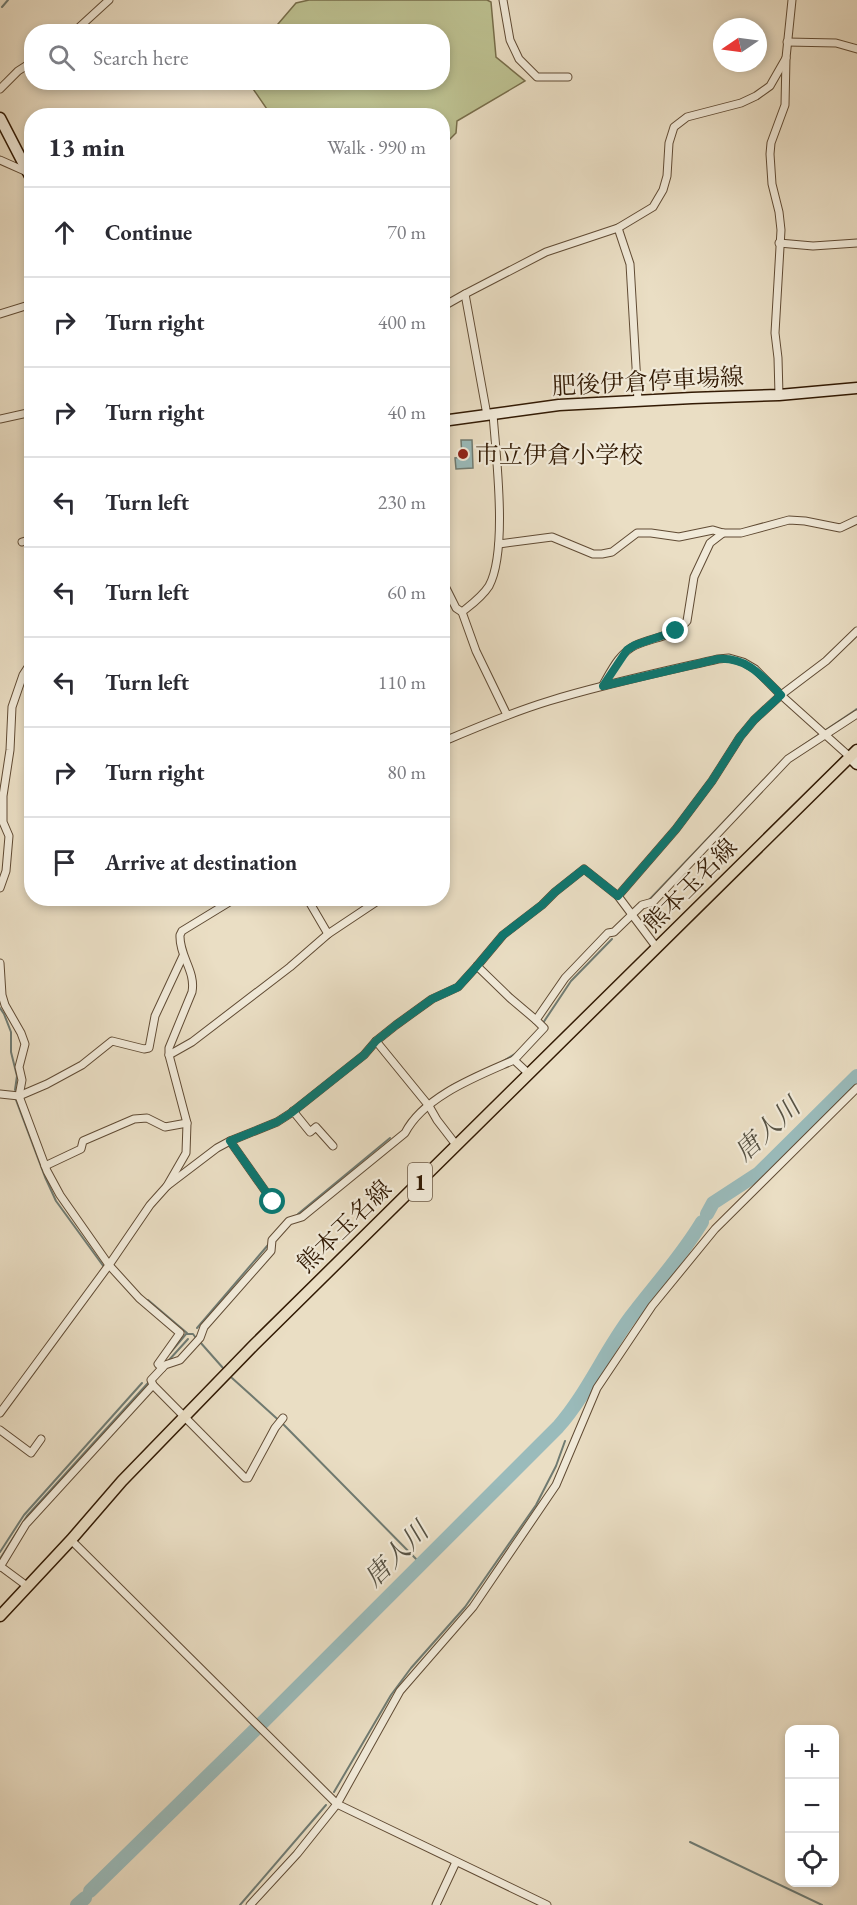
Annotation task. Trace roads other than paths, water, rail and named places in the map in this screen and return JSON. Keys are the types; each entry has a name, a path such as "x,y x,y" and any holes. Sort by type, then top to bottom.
{"main road":[{"path":"0,118 24,166"},
{"name":"肥後伊倉停車場線","path":"450,420 559,405 779,395 857,388"},
{"name":"熊本玉名線","path":"0,1616 122,1481 313,1286 855,757"}],"street":[{"path":"83,24 109,0"},
{"path":"503,0 510,40 519,59 537,77 568,77"},
{"path":"779,395 775,333 780,221 772,184 770,154 771,143 785,105 787,42 792,0"},
{"path":"787,42 836,43 857,49"},
{"path":"450,302 546,252 618,228 654,207 667,176 669,143 674,128 687,117 741,103 756,96 770,86 786,58"},
{"path":"0,89 24,67"},
{"path":"0,160 24,173"},
{"path":"618,228 630,264 638,401"},
{"path":"779,243 813,246 857,243"},
{"path":"462,612 488,588 499,544 490,414 465,294"},
{"path":"0,314 24,306"},
{"path":"0,419 24,414"},
{"path":"499,544 552,537 593,554 610,553 637,533 679,537 713,530 723,534 741,533 789,520 805,520 840,528 857,520"},
{"path":"603,686 627,650 676,631 687,621 693,577 710,543 723,534"},
{"path":"450,596 456,608 462,612 476,651 507,715"},
{"path":"618,896 676,829 754,720 781,695 826,661 857,632"},
{"path":"450,739 548,701 603,686 729,658 755,669 821,732 855,757"},
{"path":"0,888 6,871 9,836 3,822 2,795 10,750 12,707 24,673"},
{"path":"539,1023 565,978 608,933 614,932 642,905 653,902 788,759 821,732 857,714"},
{"path":"0,1413 109,1265 150,1205 167,1186 217,1148 277,1122 364,1055 376,1041 432,999 458,987 503,935 584,869 618,896 657,948"},
{"path":"167,1186 186,1153 187,1123 169,1056 169,1048 193,985 190,969 179,941 182,931 223,906"},
{"path":"312,906 328,934"},
{"path":"169,1056 192,1042 290,967 328,934 370,906"},
{"path":"0,1094 19,1096 47,1084 82,1065 112,1041 144,1049 149,1048 155,1016 183,956"},
{"path":"0,963 5,1005 25,1044 20,1067 22,1080 19,1096 45,1166 60,1195 109,1265 139,1298 180,1333 158,1364 162,1368"},
{"path":"281,1421 248,1478 245,1478 151,1380 165,1365 180,1360 198,1340 204,1327 271,1251 272,1240 289,1221 302,1217 405,1133 410,1123 429,1106 462,1083 514,1060 544,1028 477,966"},
{"path":"376,1041 429,1106 457,1146"},
{"path":"514,1060 529,1074"},
{"path":"250,1905 297,1854 337,1804 400,1691 469,1613 556,1485 597,1388 652,1306 715,1229 856,1091"},
{"path":"293,1111 309,1132 316,1127 333,1146"},
{"path":"45,1166 81,1149 83,1141 134,1119 147,1118 165,1127 187,1123"},
{"path":"230,1141 273,1202"},
{"path":"27,1586 0,1566 26,1524 153,1384"},
{"path":"0,1430 31,1453 41,1439"},
{"path":"71,1540 337,1804 547,1905"},
{"path":"436,1905 456,1862"}],"water":[{"path":"461,440 472,440 473,468 456,469 455,458 462,457"}],"waterway":[{"path":"2,7 8,0"},
{"path":"790,754 857,709"},
{"path":"649,900 757,787"},
{"path":"543,1023 571,981 612,939"},
{"path":"0,1008 11,1032 11,1052 17,1076 15,1090"},
{"path":"502,1062 518,1052"},
{"path":"451,1086 477,1073"},
{"name":"唐人川","path":"707,1214 713,1203 759,1173 857,1076"},
{"path":"16,1100 56,1201 104,1267"},
{"path":"298,1214 390,1138"},
{"name":"唐人川","path":"90,1891 558,1427 578,1401 630,1318 702,1222"},
{"path":"197,1328 268,1245"},
{"path":"148,1300 187,1333"},
{"path":"170,1353 186,1334 193,1334 196,1338"},
{"path":"169,1360 188,1339"},
{"path":"200,1342 223,1368"},
{"path":"232,1378 284,1425 421,1564"},
{"path":"0,1552 24,1515 142,1383"},
{"path":"0,1559 27,1516 148,1383"},
{"path":"334,1792 391,1695 411,1668 465,1607 536,1505 556,1466 565,1441"},
{"path":"240,1905 326,1805"},
{"path":"690,1842 822,1905"},
{"name":"唐人川","path":"77,1905 85,1898"}],"place":[{"name":"市立伊倉小学校","path":"463,454"}]}
